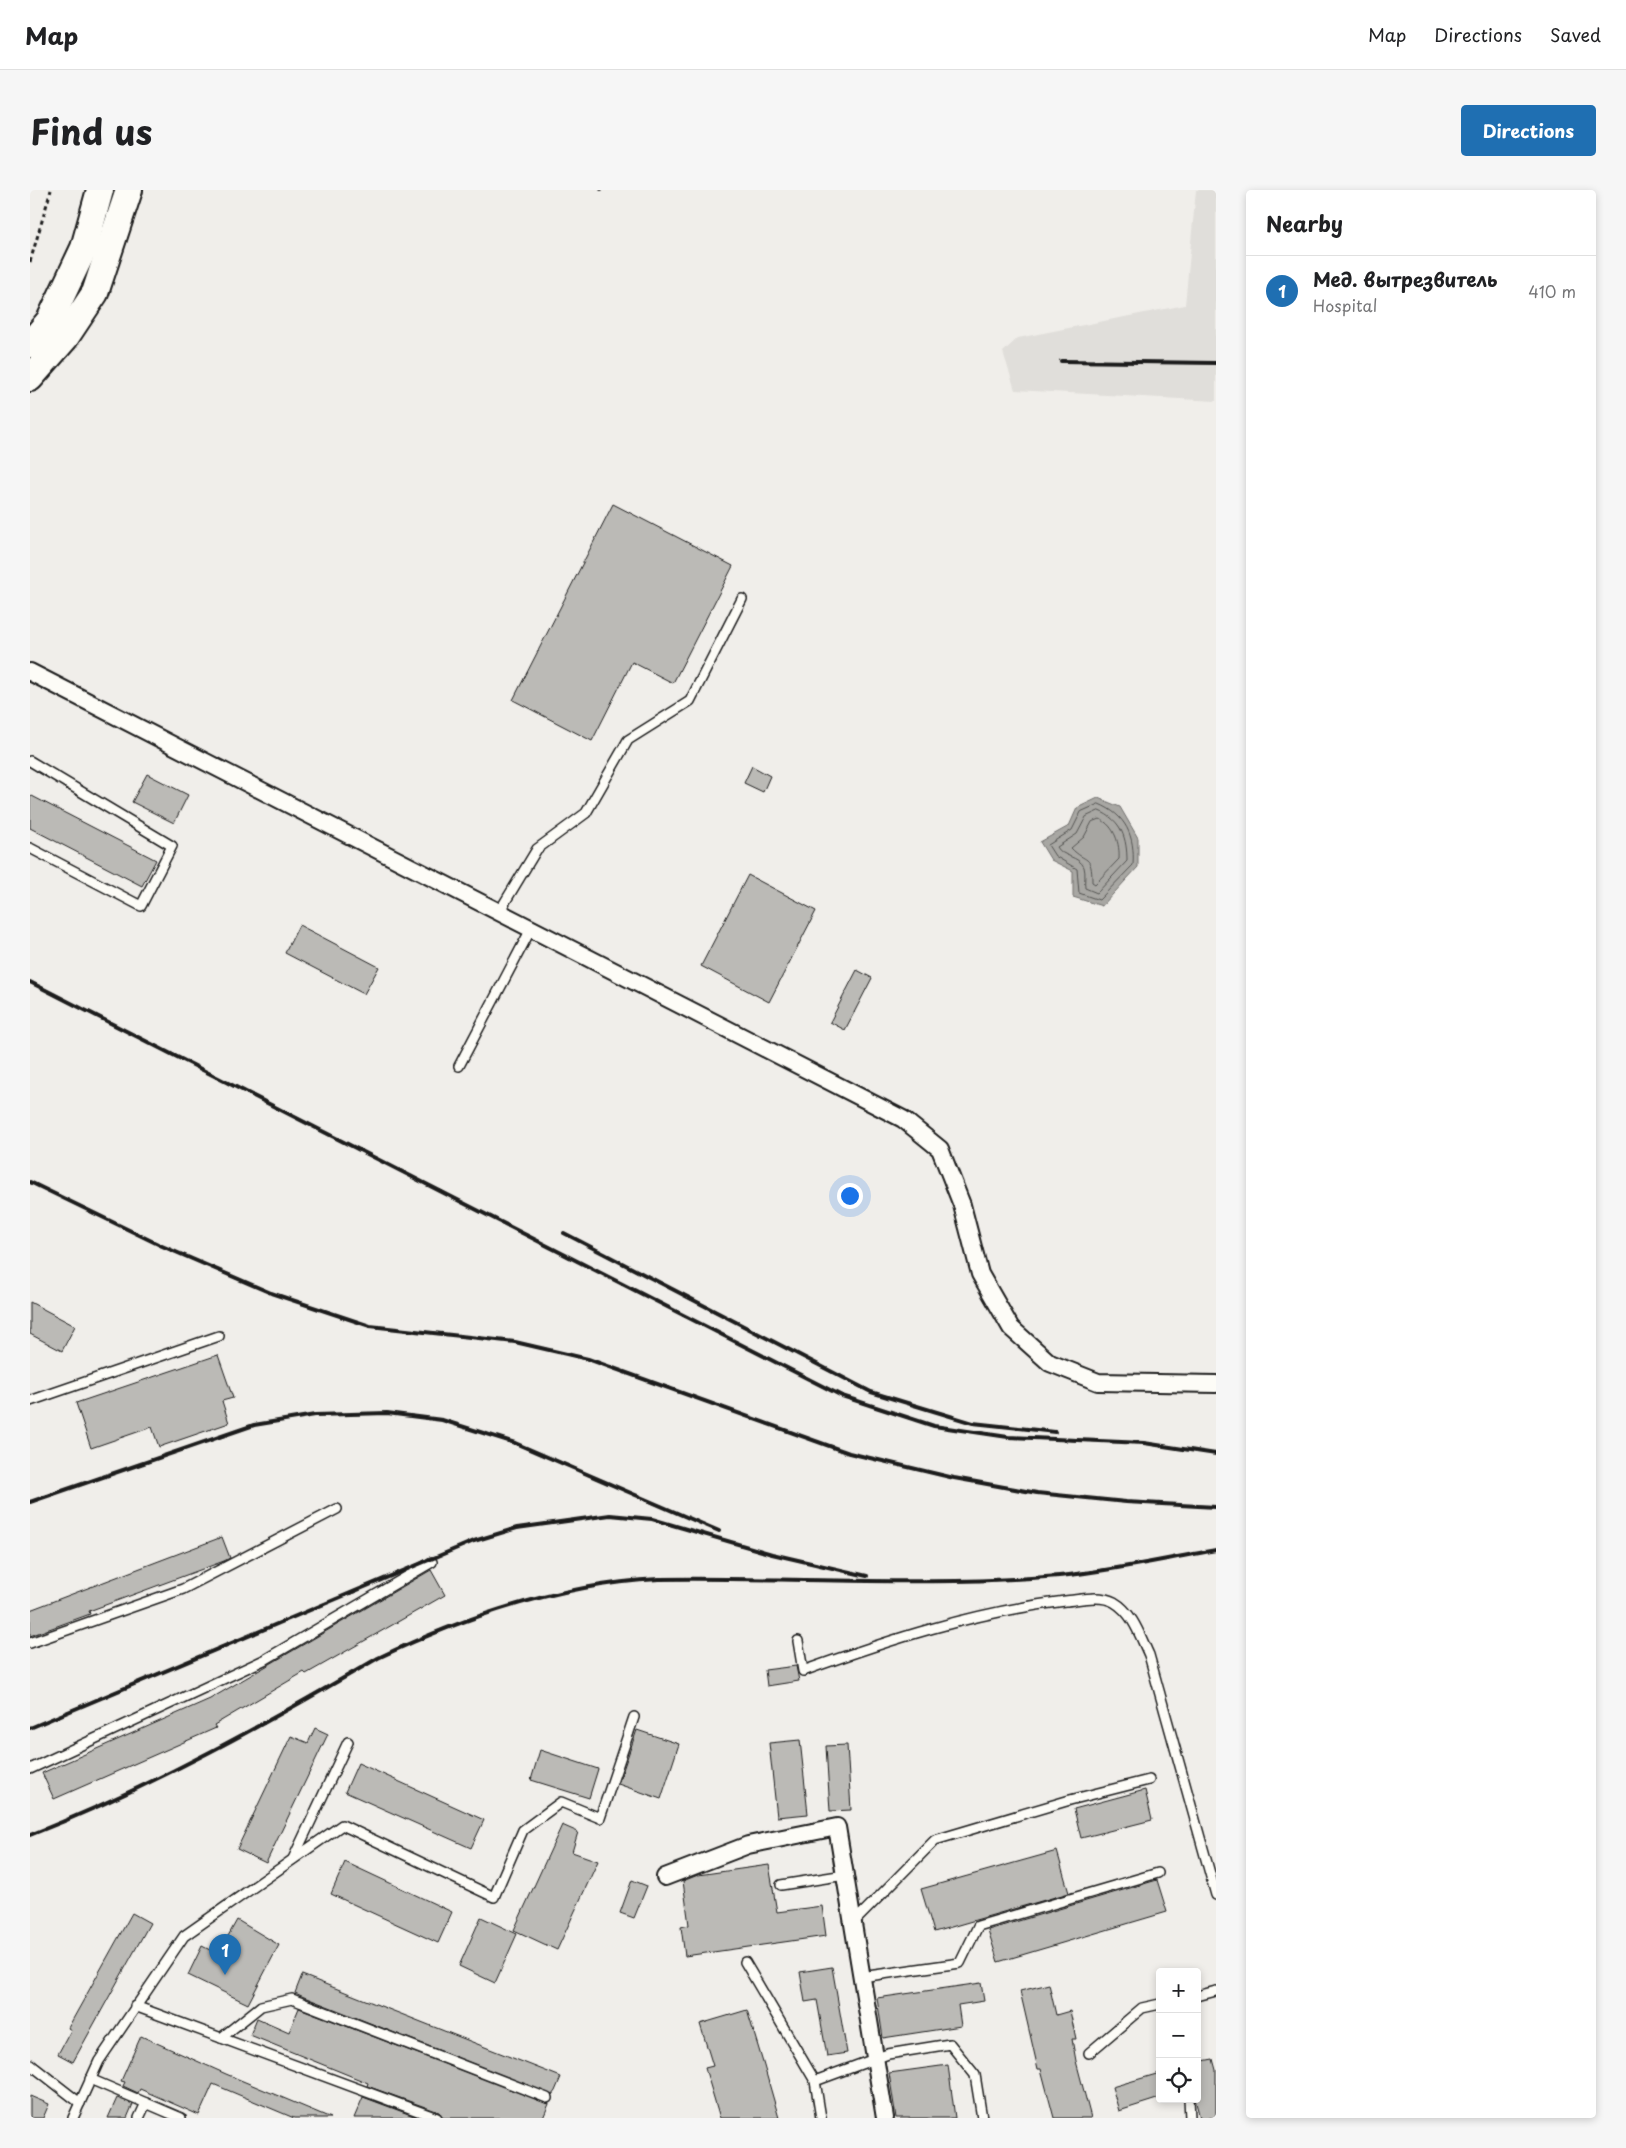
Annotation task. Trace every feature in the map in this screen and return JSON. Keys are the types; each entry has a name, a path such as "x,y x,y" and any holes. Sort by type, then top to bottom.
{"main road":[{"path":"30,344 50,320 84,248 100,190"},
{"path":"30,378 65,338 95,293 129,190"}],"street":[{"path":"30,672 903,1119 940,1149 962,1205 980,1274 1011,1328 1050,1363 1098,1382 1216,1384"},
{"path":"665,1877 748,1845 837,1826 884,2118"}],"lane":[{"path":"499,912 537,849 586,812 628,740 690,700 742,598"},
{"path":"30,761 172,846 141,906 30,848"},
{"path":"459,1066 531,929"},
{"path":"30,1401 219,1336"},
{"path":"30,1643 183,1589 337,1509"},
{"path":"30,1769 266,1659 432,1562"},
{"path":"798,1641 804,1671 951,1622 1024,1606 1094,1598 1113,1601 1132,1618 1149,1655 1216,1895"},
{"path":"73,2118 99,2061 184,1936 342,1825 494,1897 523,1830 561,1802 600,1818 634,1717"},
{"path":"292,1860 348,1742"},
{"path":"853,1923 935,1840 1070,1800 1149,1780"},
{"path":"862,1977 960,1963 978,1926 1158,1873"},
{"path":"780,1885 845,1875"},
{"path":"745,1962 815,2081 821,2118"},
{"path":"1201,1995 1216,1991"},
{"path":"221,2038 261,2006 292,2000 547,2098"},
{"path":"1089,2053 1142,2008 1156,2005"},
{"path":"135,2006 437,2118"},
{"path":"815,2081 888,2054 950,2044 976,2075 982,2118"},
{"path":"30,2064 80,2103"},
{"path":"90,2079 181,2118"},
{"path":"139,2118 146,2102"},
{"path":"1189,2103 1190,2118"}],"path":[{"path":"30,262 51,190"}],"shaded area":[{"path":"1196,190 1216,190 1216,401 1015,390 1003,352 1018,338 1185,305"}],"water":[{"path":"1098,798 1120,807 1138,838 1138,867 1102,906 1073,897 1073,871 1051,860 1040,842 1069,826 1077,808"}],"building":[{"path":"613,504 733,566 673,683 632,662 592,741 513,700"},
{"path":"752,766 770,776 763,792 744,783"},
{"path":"147,774 188,795 174,823 132,802"},
{"path":"30,795 156,860 142,886 30,828"},
{"path":"748,875 816,911 769,1002 701,966"},
{"path":"299,925 379,967 364,994 285,953"},
{"path":"857,970 872,978 845,1030 830,1022"},
{"path":"30,1302 75,1326 62,1351 30,1334"},
{"path":"218,1355 233,1398 222,1401 229,1423 159,1447 152,1427 91,1448 76,1403"},
{"path":"222,1537 230,1558 89,1611 90,1614 30,1636 30,1610"},
{"path":"431,1570 445,1595 306,1674 304,1672 214,1725 216,1728 54,1799 42,1773 210,1699"},
{"path":"796,1666 799,1681 767,1686 765,1670"},
{"path":"315,1728 328,1734 266,1863 237,1849 291,1736 308,1743"},
{"path":"637,1730 679,1744 661,1799 618,1784"},
{"path":"800,1740 808,1814 777,1817 769,1743"},
{"path":"847,1745 851,1810 830,1811 826,1746"},
{"path":"540,1750 598,1769 589,1798 531,1780"},
{"path":"358,1763 484,1820 471,1848 345,1792"},
{"path":"1145,1790 1152,1820 1081,1838 1074,1809"},
{"path":"562,1825 578,1832 572,1852 598,1861 557,1950 514,1930"},
{"path":"1057,1851 1069,1893 934,1932 921,1889"},
{"path":"345,1862 452,1912 438,1943 331,1894"},
{"path":"769,1865 777,1912 822,1906 826,1936 685,1956 681,1927 689,1925 683,1881 698,1875"},
{"path":"632,1880 647,1886 634,1918 620,1913"},
{"path":"1157,1880 1167,1912 998,1962 988,1930"},
{"path":"132,1913 150,1923 73,2062 58,2054 71,2030 68,2028"},
{"path":"481,1917 517,1934 495,1983 459,1966"},
{"path":"237,1920 279,1945 248,2004 188,1975 202,1946 218,1954"},
{"path":"832,1967 847,2053 827,2056 817,2000 805,2002 800,1972"},
{"path":"302,1975 561,2077 552,2095 295,1993"},
{"path":"981,1983 984,2001 958,2005 961,2026 883,2038 877,1998"},
{"path":"1049,1984 1056,2015 1070,2011 1076,2039 1072,2039 1076,2061 1091,2118 1054,2118 1041,2069 1038,2069 1020,1991"},
{"path":"299,2008 549,2104 543,2118 443,2118 439,2112 367,2086 368,2083 250,2035 257,2018 289,2032"},
{"path":"747,2010 779,2118 720,2118 705,2068 713,2066 700,2024"},
{"path":"141,2036 331,2118 294,2118 213,2084 199,2115 140,2089 138,2093 123,2086 125,2082 121,2081"},
{"path":"1213,2059 1216,2070 1216,2118 1200,2118 1196,2103 1201,2103 1201,2061"},
{"path":"948,2065 955,2118 896,2118 889,2073"},
{"path":"1156,2074 1156,2099 1119,2111 1112,2087"},
{"path":"30,2096 49,2104 43,2118 30,2118"},
{"path":"363,2097 419,2118 354,2118"},
{"path":"117,2098 133,2104 127,2118 108,2118"}],"railway":[{"path":"1061,361 1216,363"},
{"path":"30,982 842,1396 934,1426 1008,1437 1144,1443 1216,1454"},
{"path":"30,1182 162,1246 271,1293 370,1326 515,1342 588,1359 849,1453 954,1478 1037,1493 1126,1502 1216,1507"},
{"path":"564,1233 871,1392 973,1423 1055,1432"},
{"path":"30,1502 254,1425 315,1415 387,1413 442,1420 515,1443 719,1531"},
{"path":"30,1728 474,1541 517,1528 610,1515 652,1519 772,1554 867,1576"},
{"path":"30,1835 164,1775 293,1707 378,1658 480,1616 550,1595 622,1582 659,1579 959,1581 1059,1576 1118,1568 1216,1550"}],"place":[{"name":"Мед. вытрезвитель","path":"225,1975"}]}
